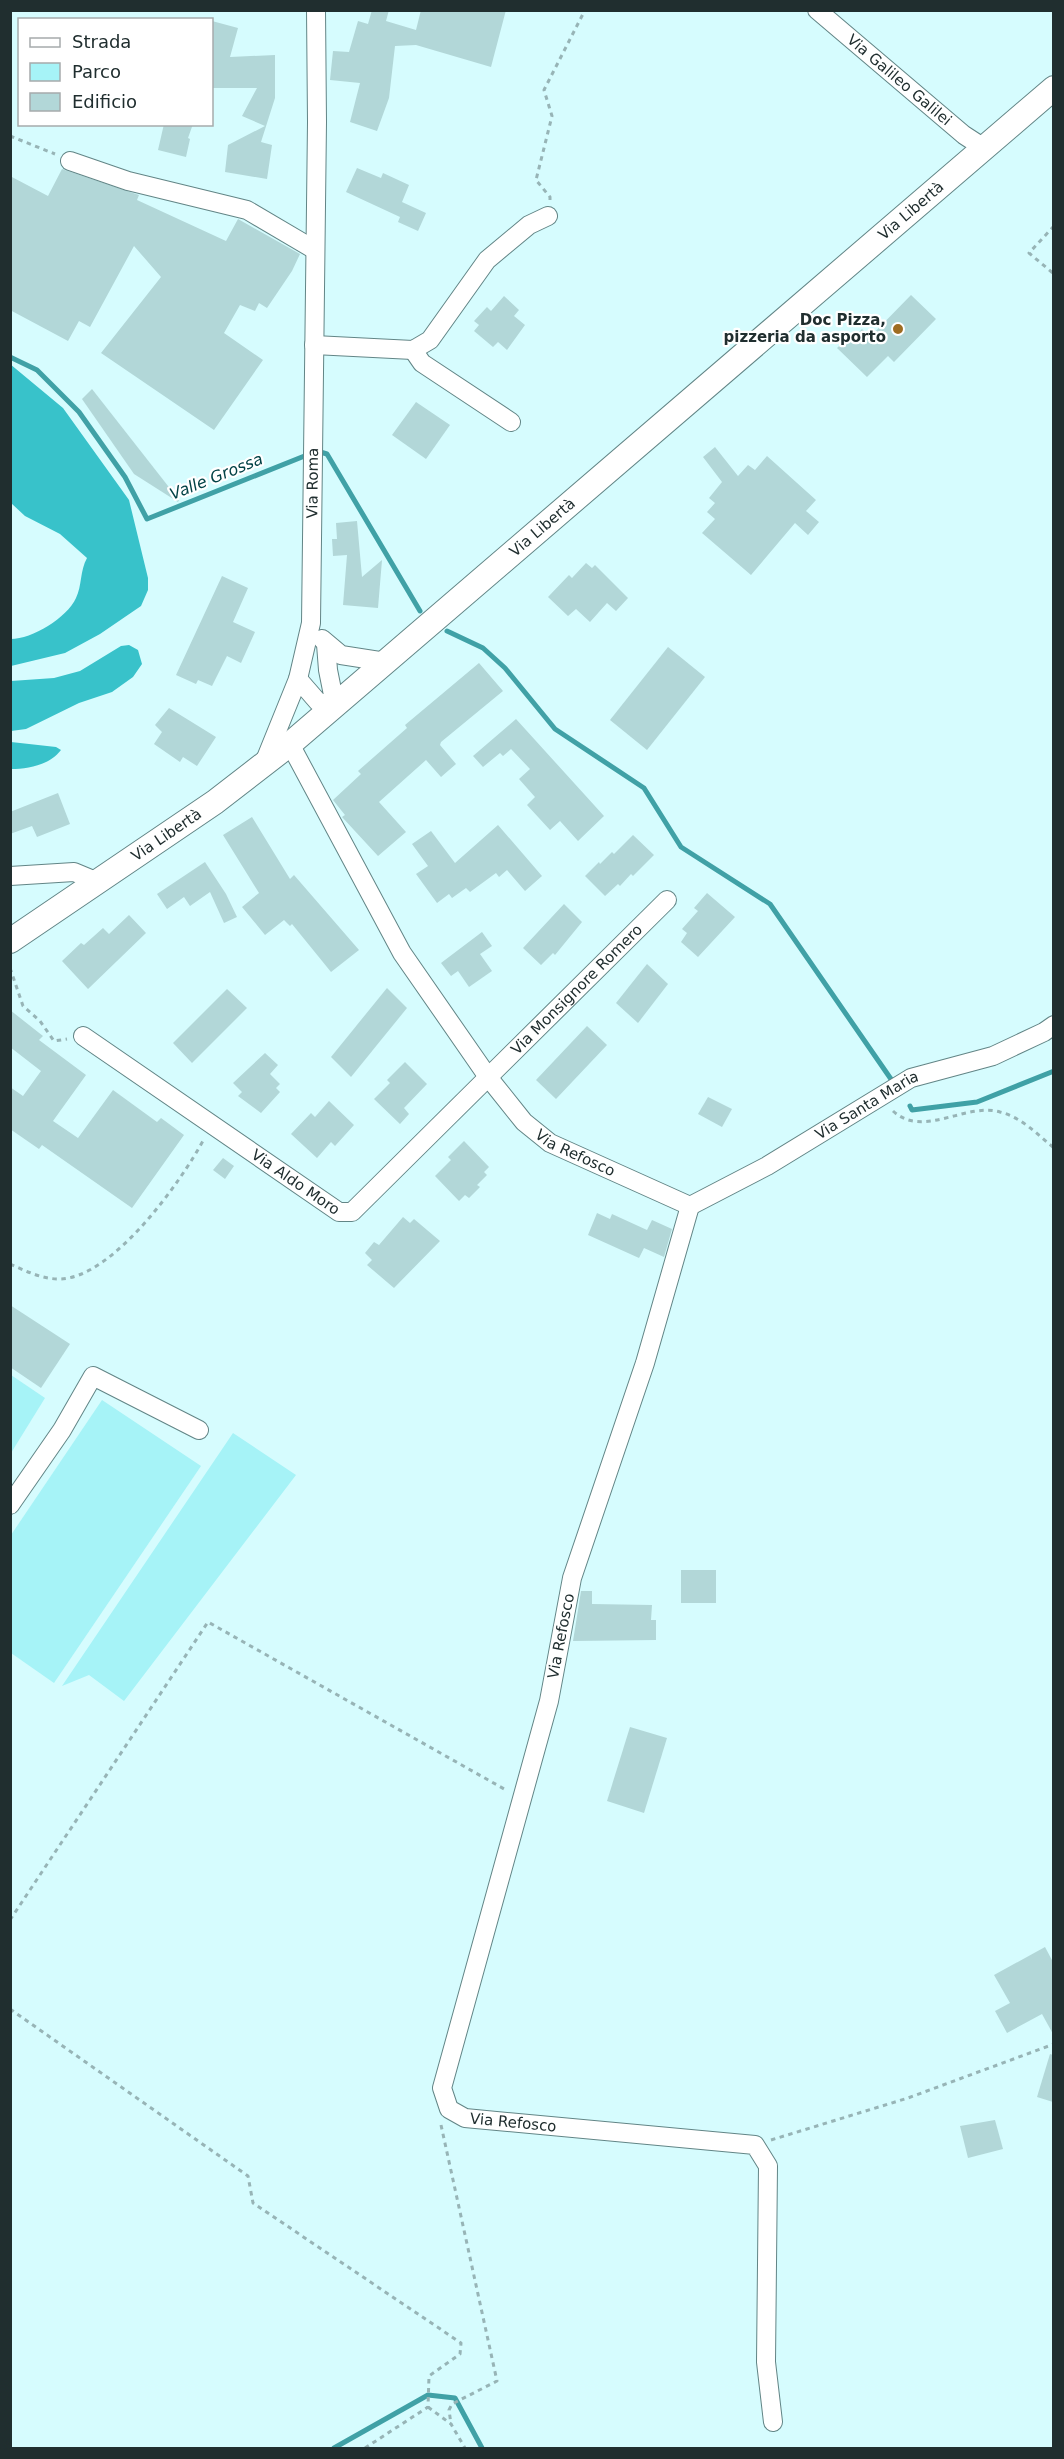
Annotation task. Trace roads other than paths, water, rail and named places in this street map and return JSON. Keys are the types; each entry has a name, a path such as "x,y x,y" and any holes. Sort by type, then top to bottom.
{"main road":[{"name":"Via Libertà","path":"10,941 215,802 290,744 1053,88"}],"street":[{"name":"Via Roma","path":"264,763 298,679 311,623 316,10"},
{"name":"Via Galileo Galilei","path":"817,10 964,135 984,148"},
{"path":"70,161 128,181 247,210 315,250"},
{"path":"314,345 413,350 430,340 487,260 529,225 548,216"},
{"path":"413,350 422,363 511,422"},
{"path":"311,623 326,644 341,655 386,662"},
{"path":"298,679 318,702 335,705 328,670 326,644"},
{"name":"Via Refosco","path":"290,744 402,953 488,1077 524,1122 550,1143 690,1206 645,1363 572,1578 549,1701 442,2088 444,2100 456,2115 465,2118 756,2145 768,2166 766,2362 773,2422"},
{"path":"10,876 74,872 88,875 98,882"},
{"name":"Via Monsignore Romero","path":"488,1077 667,900"},
{"name":"Via Santa Maria","path":"690,1206 767,1166 911,1078 993,1056 1044,1032 1053,1025"},
{"name":"Via Aldo Moro","path":"83,1036 339,1212 352,1212 488,1077"},
{"path":"10,1505 62,1430 93,1376 200,1430"}],"waterway":[{"name":"Valle Grossa","path":"10,357 37,370 79,412 125,477 147,519 317,451 327,454 420,611"},
{"path":"447,631 483,648 505,668 555,729 644,788 681,847 770,904 893,1082"},
{"name":"Valle Grossa","path":"910,1106 912,1110 977,1102 1054,1071"},
{"path":"334,2448 428,2395 455,2398 482,2448"}],"place":[{"name":"Doc Pizza, pizzeria da asporto","path":"898,329"}]}
